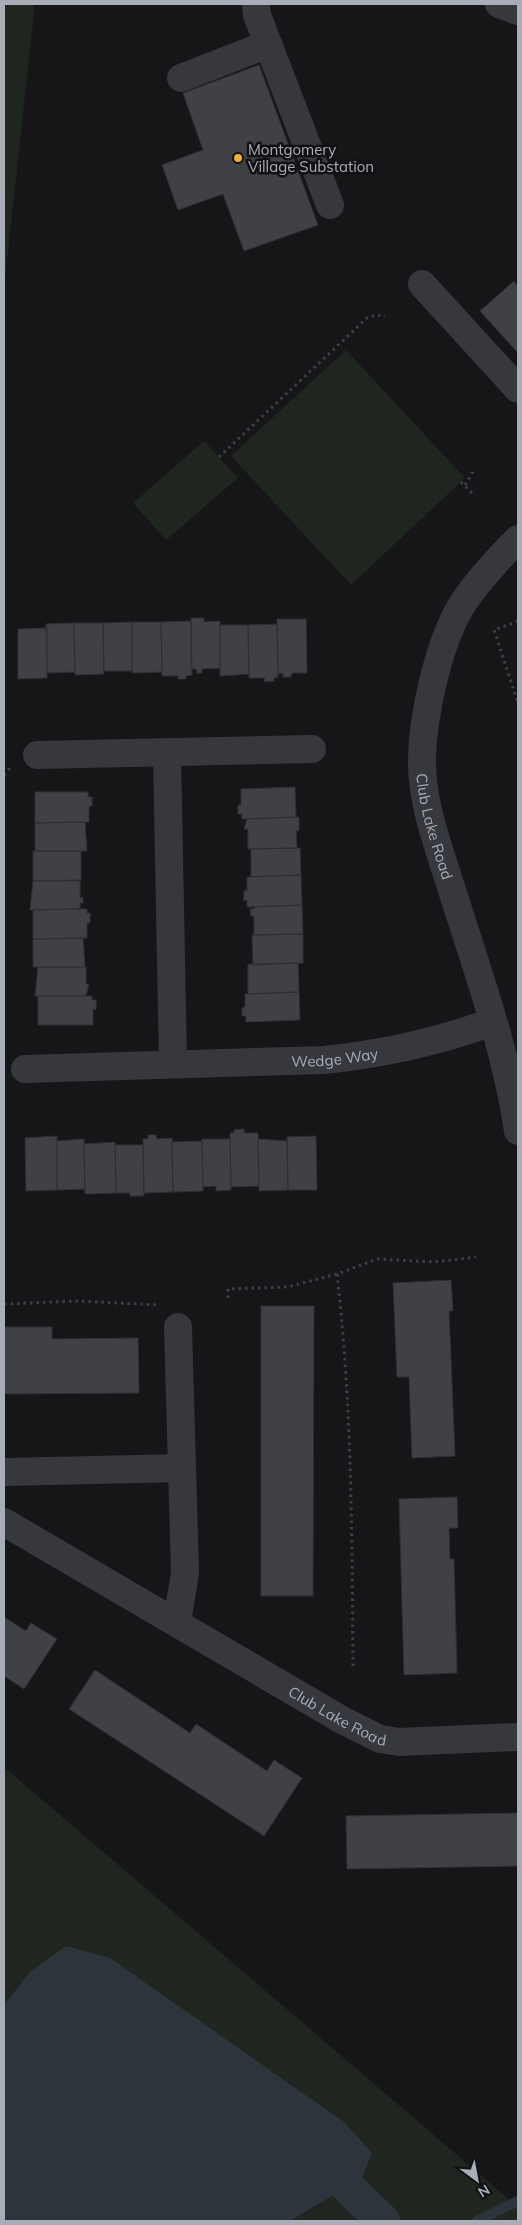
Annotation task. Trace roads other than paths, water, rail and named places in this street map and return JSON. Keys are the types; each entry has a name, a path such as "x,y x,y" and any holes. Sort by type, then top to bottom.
{"street":[{"path":"256,4 257,15 330,205"},
{"path":"499,4 518,11"},
{"path":"181,78 268,44"},
{"path":"422,284 518,389"},
{"name":"Club Lake Road","path":"518,539 460,608 445,641 434,678 422,758 424,786 432,827 506,1068 518,1131"},
{"path":"37,754 312,749"},
{"path":"167,753 173,1064"},
{"name":"Wedge Way","path":"25,1068 324,1060 372,1055 417,1046 492,1022"},
{"path":"176,1622 184,1573 178,1327"},
{"path":"4,1472 182,1468"},
{"name":"Club Lake Road","path":"4,1522 342,1720 380,1739 399,1742 518,1738"}],"waterway":[{"path":"348,2187 383,2221"},
{"path":"477,2221 518,2201"}],"place":[{"name":"Montgomery Village Substation","path":"238,158"}]}
